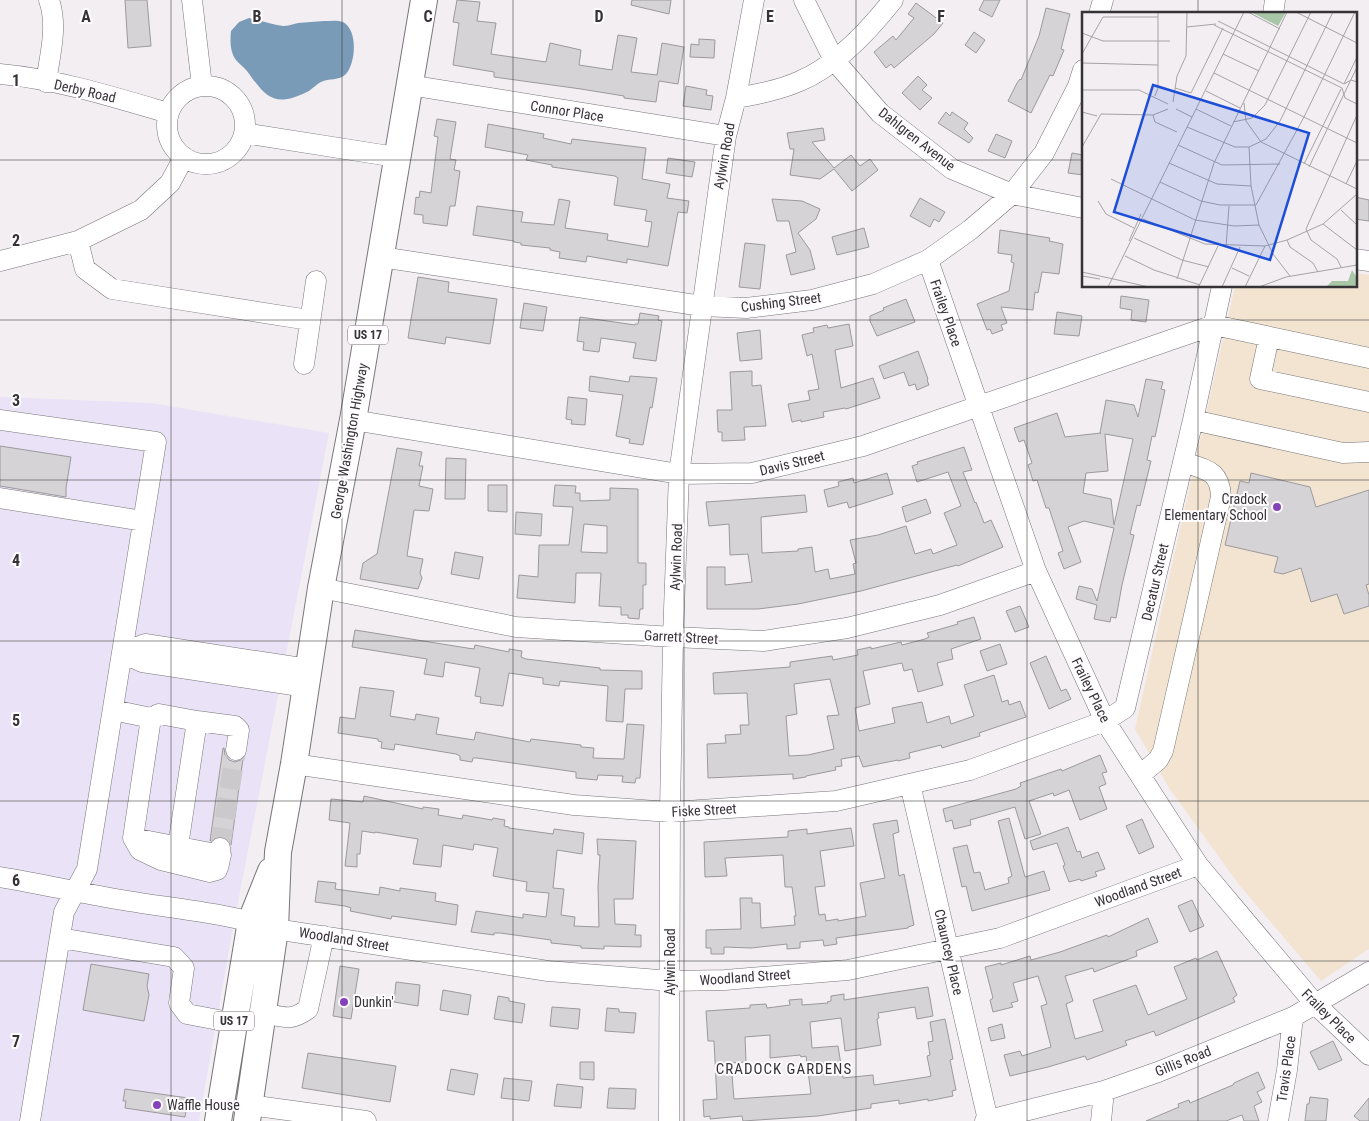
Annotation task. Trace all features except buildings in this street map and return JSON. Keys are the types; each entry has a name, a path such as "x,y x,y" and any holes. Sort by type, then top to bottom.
{"main road":[{"name":"George Washington Highway","path":"218,1121 234,1023 263,925 278,852 294,764 321,588 353,420 424,0"},
{"name":"George Washington Highway","path":"249,1113 263,1013 263,925"}],"street":[{"path":"46,82 53,40 52,8 49,0"},
{"path":"192,0 202,86"},
{"name":"Aylwin Road","path":"669,1121 671,981 670,812 673,638 680,474 726,136 736,98 754,0"},
{"name":"Dahlgren Avenue","path":"804,0 834,60 880,113 952,169 1012,194 1082,208"},
{"path":"736,98 768,92 802,80 834,60 877,20 893,0"},
{"name":"Cushing Street","path":"381,257 702,306 746,308 812,300 873,284 928,260 970,230 1012,194 1044,153 1078,86 1082,73"},
{"name":"Derby Road","path":"0,74 27,76 121,99 168,113"},
{"name":"Connor Place","path":"409,85 726,136"},
{"path":"202,86 214,86 226,91 242,109 245,121 244,133 240,144 232,154 220,161 208,164 184,158 175,149 169,138 166,126 168,113 173,103 181,94 191,88 202,86"},
{"path":"244,133 396,157"},
{"path":"0,261 78,241 141,210 170,183 184,158"},
{"path":"78,241 85,269 112,289 310,320"},
{"path":"1356,259 1369,261"},
{"name":"Frailey Place","path":"928,260 1036,571 1104,721 1198,865 1315,1004 1369,1055"},
{"path":"304,364 316,281"},
{"name":"Decatur Street","path":"1104,721 1125,708 1194,420 1222,288"},
{"path":"1214,325 1369,358"},
{"name":"Davis Street","path":"353,420 680,474 752,473 863,446 1214,325"},
{"path":"1269,337 1260,378 1369,402"},
{"path":"0,420 156,442 87,869 64,912 30,1121"},
{"path":"1194,420 1343,453 1369,452"},
{"path":"1140,775 1158,760 1163,751 1221,497 1220,485 1215,476 1207,470 1184,462"},
{"path":"0,498 143,521"},
{"name":"Garrett Street","path":"321,588 516,626 673,638 763,641 847,628 940,605 1036,571"},
{"path":"122,653 145,644 307,678"},
{"path":"113,710 150,718 159,714 235,726 239,730 236,750"},
{"path":"133,838 221,851 217,870 210,872 161,860 140,850 133,838 150,718"},
{"path":"178,846 197,721"},
{"name":"Fiske Street","path":"294,764 574,805 670,812 836,801 970,770 1104,721"},
{"name":"Chauncey Place","path":"910,784 986,1121"},
{"name":"Woodland Street","path":"0,877 324,936 548,971 671,981 725,980 848,970 1000,938 1198,865"},
{"path":"263,1013 286,1018 297,1016 308,1009 324,936"},
{"path":"60,938 174,957 184,968 179,1002 187,1014 234,1023"},
{"name":"Gillis Road","path":"986,1121 1104,1091 1158,1072 1293,1017 1369,972"},
{"name":"Travis Place","path":"1278,1121 1287,1070 1293,1017"},
{"path":"1101,1121 1104,1091"},
{"path":"249,1113 366,1121"}],"shaded area":[{"name":"Cradock Elementary School","path":"1356,273 1369,275 1369,949 1321,981 1240,886 1169,788 1135,729 1235,288 1356,288"},
{"path":"0,397 151,403 329,433 231,938 199,1121 0,1121"}],"water":[{"path":"249,18 283,26 324,21 343,22 351,32 354,46 349,69 343,76 321,82 309,91 297,96 280,100 273,98 260,88 233,54 231,31 239,22"}],"tunnel":[{"path":"220,848 236,750"}],"place":[{"name":"Cradock Elementary School","path":"1277,507"},
{"name":"Dunkin'","path":"344,1002"},
{"name":"Waffle House","path":"157,1105"}],"district":[{"name":"CRADOCK GARDENS","path":"784,1069"}]}
